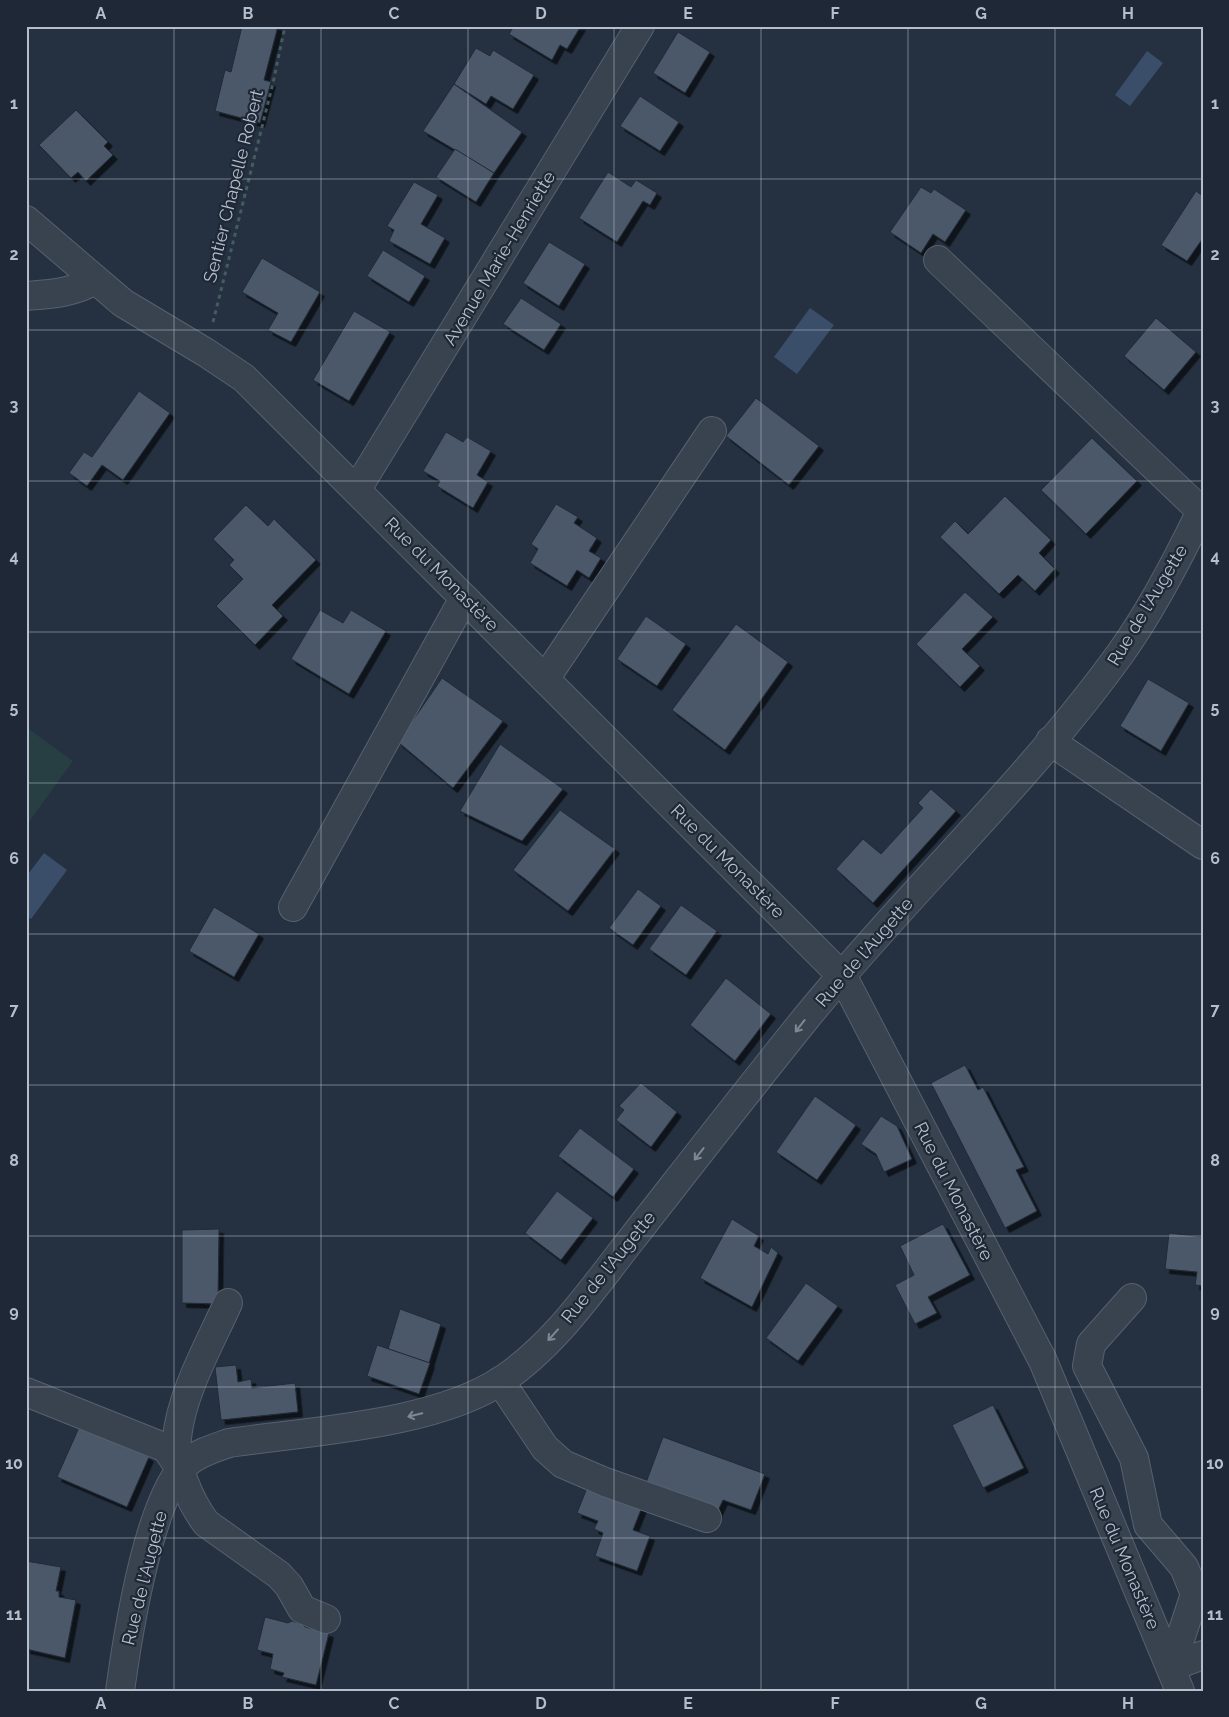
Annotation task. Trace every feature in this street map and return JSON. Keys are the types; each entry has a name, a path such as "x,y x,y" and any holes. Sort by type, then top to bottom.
{"street":[{"name":"Avenue Marie-Henriette","path":"357,489 640,26"},
{"name":"Rue du Monastère","path":"26,220 123,303 206,352 244,378 843,976 1043,1361 1176,1679"},
{"path":"938,260 1202,509"},
{"path":"26,296 61,294 80,289 95,280"},
{"path":"545,679 712,431"},
{"name":"Rue de l'Augette","path":"120,1691 126,1646 150,1540 163,1503 180,1470 187,1462 207,1450 229,1443 411,1416 458,1402 500,1381 535,1354 558,1329 808,1016 1050,742 1121,652 1179,557 1202,509"},
{"path":"293,907 464,598"},
{"path":"1050,742 1203,845"},
{"path":"1132,1298 1091,1344 1087,1366 1134,1458 1148,1525 1184,1567 1195,1594 1176,1679"},
{"path":"180,1470 177,1438 187,1396 228,1303"},
{"path":"500,1381 545,1448 563,1464 605,1482 707,1518"},
{"path":"26,1392 166,1448 180,1470 198,1512 206,1523 278,1575 290,1586 302,1609 326,1619"},
{"path":"1176,1679 1203,1655"}],"path":[{"name":"Sentier Chapelle Robert","path":"206,352 273,84 285,26"}],"green space":[{"path":"26,727 73,761 26,826"}],"water":[{"path":"1147,51 1163,63 1130,106 1115,95"},
{"path":"810,308 834,325 797,374 774,357"},
{"path":"44,853 67,870 31,919 26,916 26,877"}],"building":[{"path":"242,26 278,26 264,80 271,82 260,123 215,111 225,70 231,72"},
{"path":"514,26 581,26 567,49 560,45 552,60 509,34"},
{"path":"678,32 710,52 685,93 653,73"},
{"path":"476,48 490,56 493,50 534,75 513,109 491,96 486,104 454,84"},
{"path":"454,84 522,132 494,173 423,131"},
{"path":"640,96 679,122 660,151 620,126"},
{"path":"76,110 108,142 104,146 113,155 86,181 78,172 71,178 39,145"},
{"path":"455,149 494,173 476,202 436,177"},
{"path":"608,172 631,187 636,180 657,193 650,205 643,201 617,242 579,218"},
{"path":"414,182 438,195 421,224 445,238 430,264 389,241 394,230 387,226"},
{"path":"921,187 931,193 934,189 966,210 945,242 933,234 921,253 890,232"},
{"path":"1196,191 1203,196 1203,238 1187,261 1161,245"},
{"path":"549,242 585,264 559,306 523,283"},
{"path":"383,250 425,276 409,302 367,276"},
{"path":"262,258 320,292 291,342 268,330 278,313 242,292"},
{"path":"521,298 561,324 544,350 503,324"},
{"path":"354,311 390,332 349,401 313,380"},
{"path":"1156,318 1196,352 1164,390 1124,356"},
{"path":"139,391 170,413 123,480 102,465 87,486 69,473 84,452 92,457"},
{"path":"756,398 819,446 789,485 726,436"},
{"path":"446,432 463,442 467,437 491,451 477,475 488,482 473,508 437,486 440,481 423,471"},
{"path":"1092,438 1137,481 1086,534 1041,490"},
{"path":"1005,496 1051,540 1039,553 1055,569 1035,591 1018,575 999,594 940,537 955,521 968,534"},
{"path":"556,504 578,517 574,523 597,538 589,551 601,558 589,578 577,570 567,586 530,563 538,549 531,544"},
{"path":"246,505 268,526 274,519 316,560 272,605 283,616 255,645 216,606 243,579 229,565 234,560 213,539"},
{"path":"965,592 993,617 962,649 980,666 960,687 916,644"},
{"path":"320,610 343,623 351,610 386,631 349,694 291,659"},
{"path":"646,616 686,644 657,686 617,659"},
{"path":"736,624 788,662 725,750 672,710"},
{"path":"736,624 788,662 725,750 672,710"},
{"path":"442,678 503,721 453,788 398,742"},
{"path":"442,678 503,721 453,788 398,742"},
{"path":"1148,679 1189,703 1161,751 1120,726"},
{"path":"500,744 563,789 522,841 460,811"},
{"path":"931,789 956,811 873,903 836,869 863,839 881,854 923,808 918,803"},
{"path":"560,810 615,849 568,911 513,870"},
{"path":"560,810 615,849 568,911 513,870"},
{"path":"638,889 661,906 633,945 609,928"},
{"path":"681,905 717,931 686,975 649,949"},
{"path":"214,907 259,934 234,977 189,951"},
{"path":"726,978 771,1014 735,1061 690,1025"},
{"path":"965,1065 978,1090 983,1087 1024,1167 1016,1170 1037,1211 1005,1228 931,1083"},
{"path":"641,1083 677,1112 651,1147 616,1120 624,1110 619,1106"},
{"path":"815,1096 856,1125 817,1180 776,1152"},
{"path":"881,1116 897,1126 912,1159 884,1172 876,1154 861,1144"},
{"path":"580,1128 634,1169 613,1197 558,1156"},
{"path":"557,1191 593,1218 561,1260 525,1233"},
{"path":"732,1219 759,1236 754,1246 768,1254 771,1247 778,1253 752,1307 700,1278"},
{"path":"943,1224 970,1275 928,1297 937,1313 915,1324 895,1285 914,1275 900,1246"},
{"path":"219,1229 218,1304 182,1303 182,1230"},
{"path":"1169,1233 1203,1237 1203,1286 1195,1285 1197,1272 1165,1269"},
{"path":"806,1283 838,1306 798,1361 766,1338"},
{"path":"400,1309 441,1324 429,1363 388,1349"},
{"path":"377,1345 430,1363 419,1394 367,1376"},
{"path":"236,1365 238,1382 251,1379 252,1388 295,1383 298,1412 221,1420 215,1367"},
{"path":"993,1405 1024,1468 983,1488 952,1425"},
{"path":"81,1423 149,1457 127,1507 57,1477"},
{"path":"663,1437 765,1474 751,1510 723,1500 716,1515 644,1488"},
{"path":"587,1488 642,1507 633,1530 650,1536 637,1571 595,1556 603,1533 594,1529 598,1521 577,1513"},
{"path":"26,1561 61,1567 56,1591 59,1591 59,1597 76,1600 65,1658 26,1649"},
{"path":"265,1617 288,1623 292,1621 305,1627 329,1633 316,1685 282,1677 284,1673 270,1669 273,1654 257,1650"}]}
